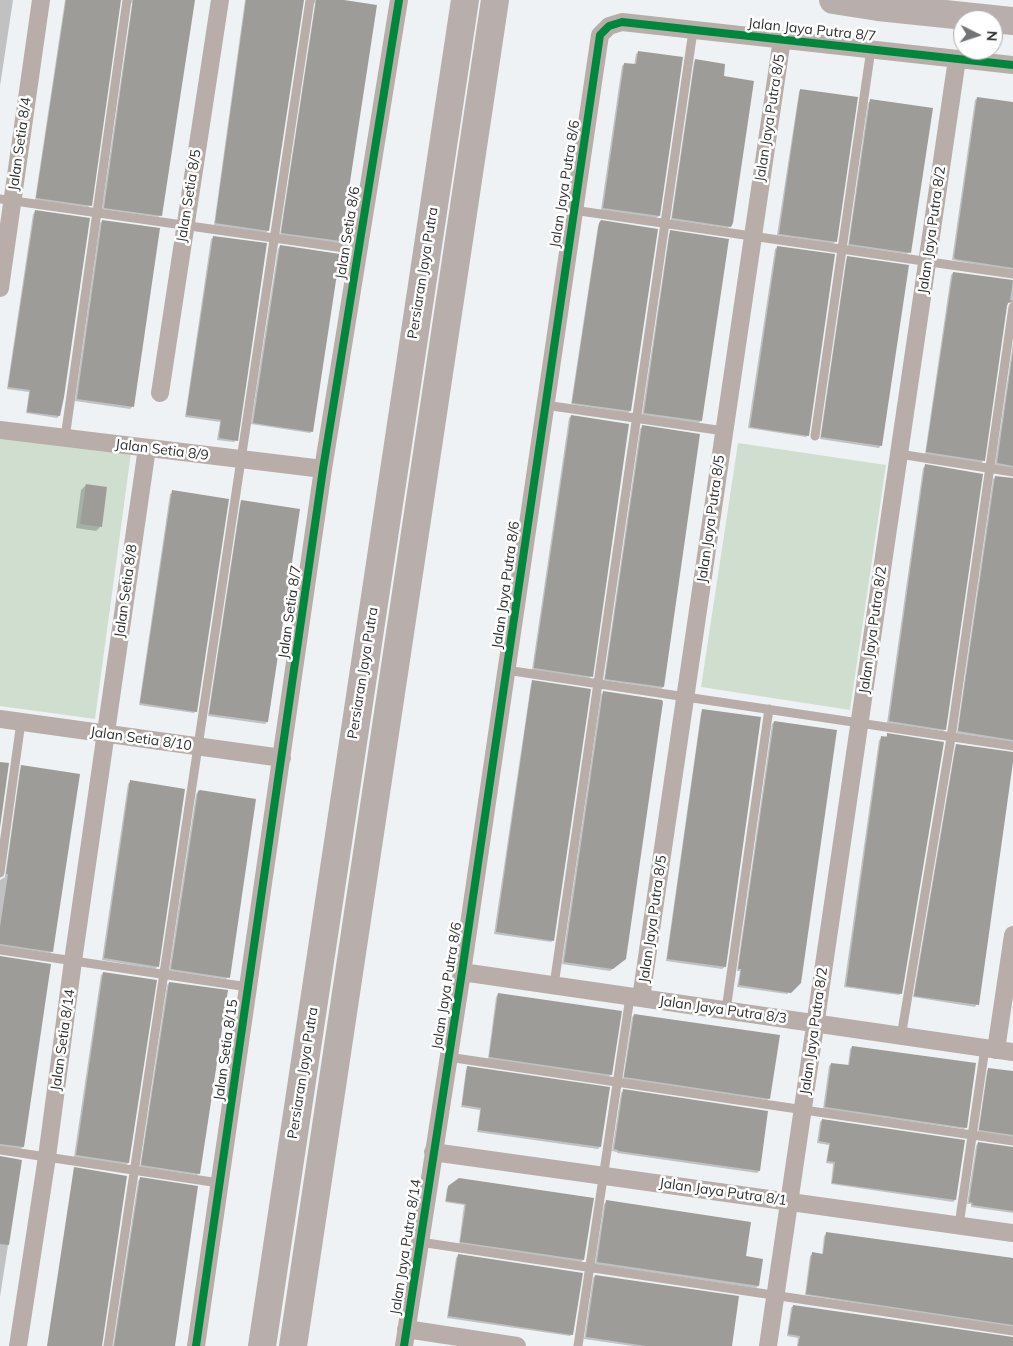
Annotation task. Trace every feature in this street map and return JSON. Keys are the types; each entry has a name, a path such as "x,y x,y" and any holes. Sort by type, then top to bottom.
{"main road":[{"path":"293,1346 495,0"},
{"path":"490,28 502,0"},
{"path":"833,0 878,7 1013,21"},
{"name":"Persiaran Jaya Putra","path":"262,1346 460,9"}],"street":[{"name":"Jalan Setia 8/4","path":"0,288 6,200 41,0"},
{"name":"Jalan Setia 8/5","path":"160,392 220,0"},
{"name":"Jalan Setia 8/6","path":"323,469 399,0"},
{"name":"Jalan Jaya Putra 8/7","path":"609,26 622,22 953,59"},
{"name":"Jalan Jaya Putra 8/6","path":"433,1152 462,972 600,35 609,26"},
{"name":"Jalan Jaya Putra 8/5","path":"636,997 685,696 782,39"},
{"name":"Jalan Jaya Putra 8/2","path":"768,1346 777,1296 814,1024 957,60"},
{"name":"Jalan Jaya Putra 8/7","path":"966,60 1013,65"},
{"name":"Jalan Setia 8/9","path":"0,430 323,469"},
{"name":"Jalan Setia 8/8","path":"106,734 147,448"},
{"name":"Jalan Setia 8/7","path":"282,758 323,469"},
{"name":"Jalan Setia 8/10","path":"0,719 282,758"},
{"name":"Jalan Setia 8/14","path":"18,1346 47,1157 106,734"},
{"name":"Jalan Setia 8/15","path":"196,1346 282,758"},
{"path":"998,1050 1013,935"},
{"name":"Jalan Jaya Putra 8/3","path":"462,972 998,1050"},
{"name":"Jalan Jaya Putra 8/1","path":"433,1152 1013,1233"},
{"name":"Jalan Jaya Putra 8/14","path":"405,1338 433,1152"},
{"path":"405,1338 517,1346"}],"lane":[{"path":"65,438 127,0"},
{"path":"108,1346 310,0"},
{"path":"554,985 693,31"},
{"path":"815,436 871,49"},
{"path":"6,200 358,250"},
{"path":"573,210 1013,274"},
{"path":"901,1037 951,738 1013,307"},
{"path":"545,405 724,431"},
{"path":"899,454 1013,472"},
{"path":"506,670 1013,746"},
{"path":"726,1010 769,709"},
{"path":"0,873 21,722"},
{"path":"0,950 248,988"},
{"path":"578,1346 618,1082 636,997"},
{"path":"959,1225 972,1135 998,1050"},
{"path":"448,1057 1013,1141"},
{"path":"0,1150 219,1183"},
{"path":"420,1242 1013,1330"}],"green space":[{"path":"0,437 131,453 95,719 0,706"},
{"path":"738,443 886,465 850,710 701,687"}],"building":[{"path":"66,0 121,0 92,206 36,198"},
{"path":"133,0 195,0 162,216 104,208"},
{"path":"246,0 304,0 269,231 215,223"},
{"path":"316,0 344,0 377,5 341,241 281,233"},
{"path":"638,51 683,57 660,216 603,208 624,63 636,64"},
{"path":"695,59 725,64 724,76 754,81 731,227 672,218"},
{"path":"800,89 858,97 837,242 779,234"},
{"path":"977,97 1013,102 1013,268 955,259 954,257"},
{"path":"870,99 933,108 911,253 849,244"},
{"path":"35,210 90,218 60,416 27,412 30,390 8,387"},
{"path":"102,220 160,228 134,407 77,399"},
{"path":"601,220 658,229 631,411 572,403 599,223"},
{"path":"670,230 729,239 702,421 644,413"},
{"path":"213,236 267,243 238,441 219,438 221,420 186,415"},
{"path":"280,245 340,254 313,432 253,423"},
{"path":"777,246 835,254 809,436 750,427"},
{"path":"847,256 909,265 882,446 821,437"},
{"path":"953,272 1013,280 1010,300 1013,301 1008,303 1007,306 985,461 926,452"},
{"path":"1013,351 1013,466 997,463"},
{"path":"571,415 629,424 593,677 534,668"},
{"path":"642,425 700,434 664,687 605,679"},
{"path":"925,464 983,474 946,730 889,721"},
{"path":"995,476 1013,478 1013,740 958,731"},
{"path":"86,484 107,487 102,527 80,524"},
{"path":"172,490 229,499 197,712 140,703"},
{"path":"241,500 300,509 268,722 209,714"},
{"path":"532,680 591,689 554,941 496,932"},
{"path":"603,691 662,700 663,702 626,959 613,969 564,962"},
{"path":"702,709 761,717 726,967 667,959"},
{"path":"774,721 837,730 801,983 791,993 739,985 741,969 738,969"},
{"path":"887,733 944,742 902,994 846,986 881,736 887,737"},
{"path":"956,744 1013,752 979,1005 914,996"},
{"path":"0,762 9,763 0,828"},
{"path":"21,765 80,774 53,952 0,944 0,927 8,874 6,874"},
{"path":"130,780 185,789 159,967 104,958"},
{"path":"198,791 256,799 230,978 171,969"},
{"path":"0,956 51,964 24,1147 0,1144"},
{"path":"103,972 157,980 129,1163 76,1155"},
{"path":"169,982 228,990 200,1174 141,1165"},
{"path":"498,993 622,1011 612,1075 489,1057"},
{"path":"634,1014 780,1035 770,1099 624,1077"},
{"path":"852,1046 976,1063 967,1128 825,1107 831,1063 849,1065"},
{"path":"467,1066 610,1087 601,1147 478,1130 481,1108 462,1105"},
{"path":"988,1068 1013,1071 1013,1135 979,1130"},
{"path":"623,1089 768,1111 760,1171 614,1149"},
{"path":"822,1119 965,1140 956,1200 832,1183 835,1162 827,1161 830,1143 819,1141"},
{"path":"978,1142 1013,1147 1013,1211 972,1205 973,1203 969,1202"},
{"path":"0,1156 22,1160 9,1245 0,1244"},
{"path":"74,1167 127,1176 102,1346 47,1346"},
{"path":"140,1177 198,1186 175,1346 114,1346"},
{"path":"459,1178 594,1198 584,1260 460,1242 466,1204 446,1201 448,1186"},
{"path":"606,1200 751,1222 746,1256 763,1259 759,1286 597,1262"},
{"path":"826,1232 1013,1258 1013,1325 806,1294 812,1252 823,1254"},
{"path":"458,1254 583,1273 573,1335 448,1316"},
{"path":"595,1275 739,1296 732,1346 646,1346 586,1337"},
{"path":"793,1305 1013,1337 1013,1346 798,1346 800,1336 788,1334"}],"cycle path":[{"path":"196,1346 323,469 399,0"},
{"path":"404,1346 462,972 600,35 609,26 622,22 1013,65"}]}
